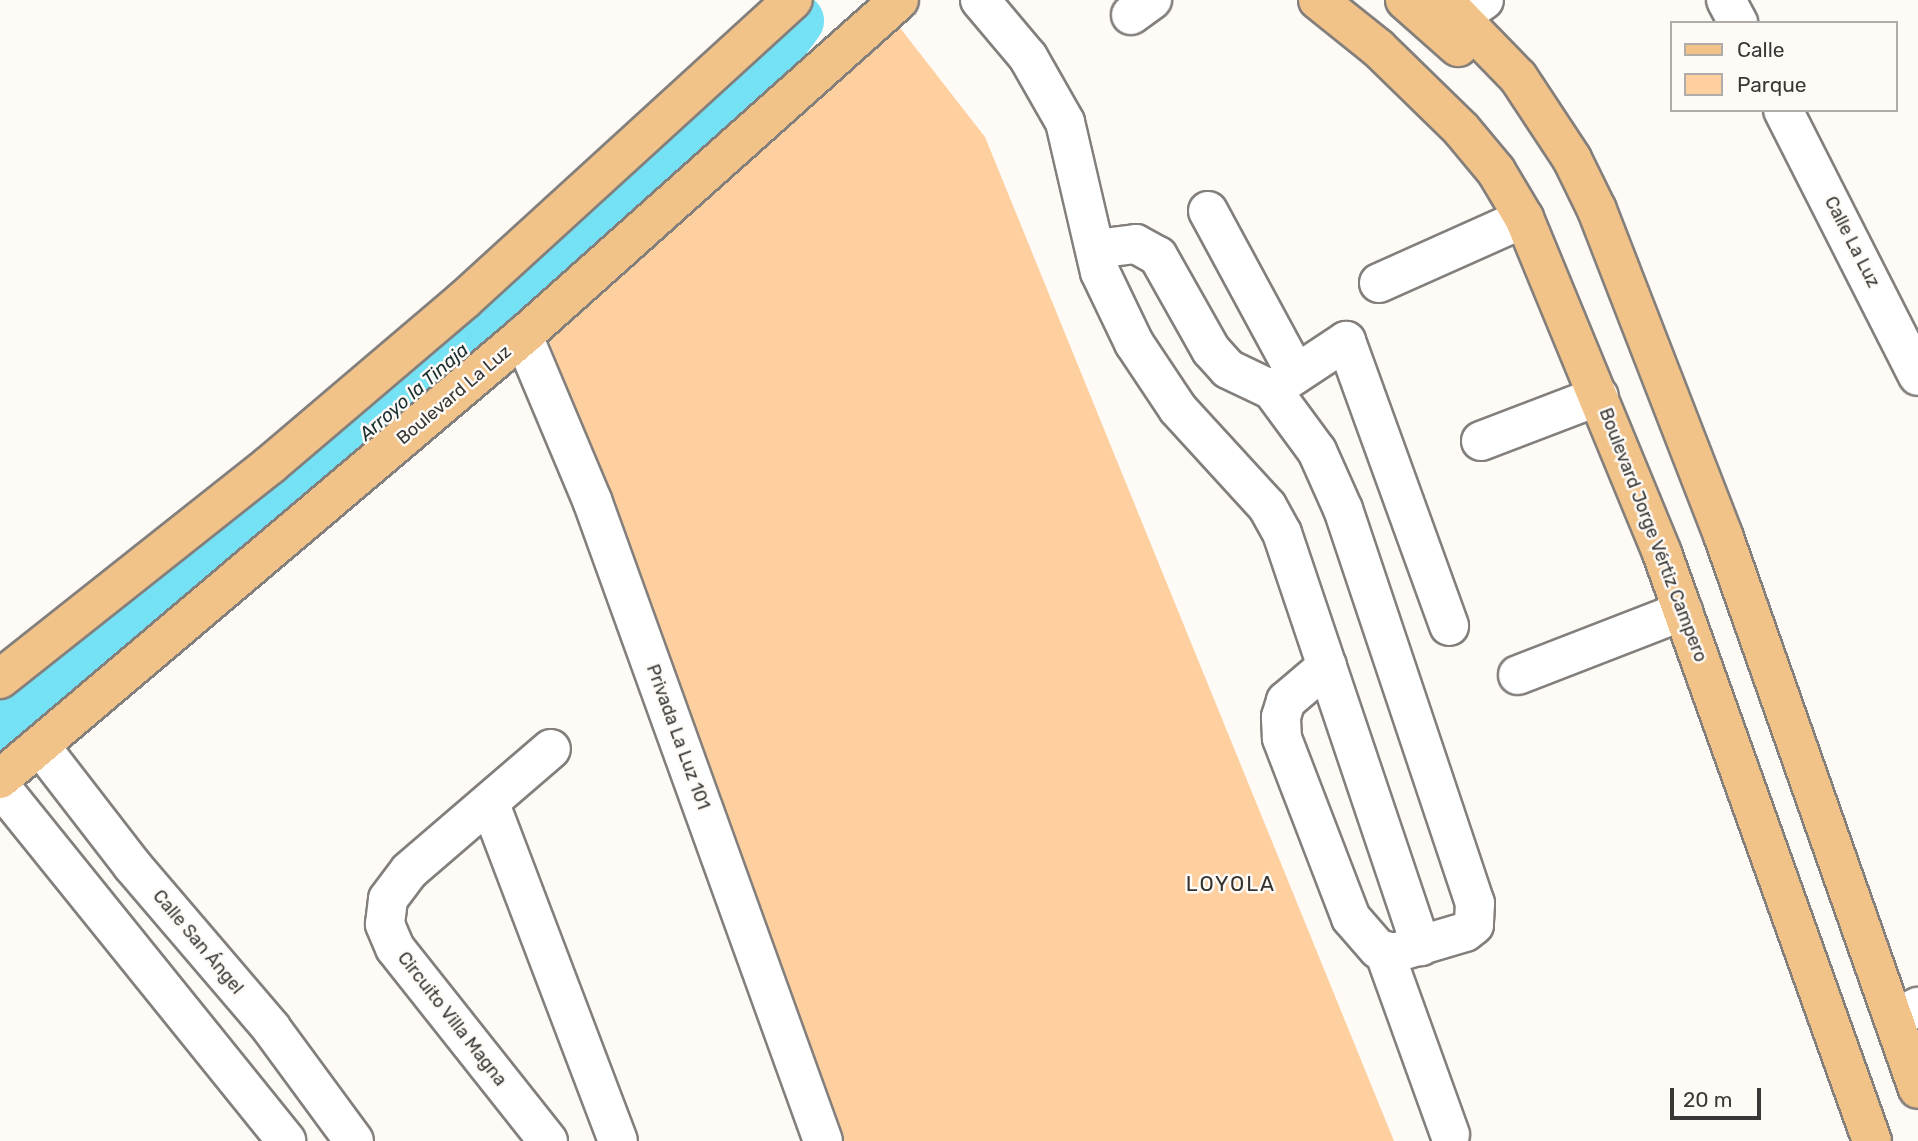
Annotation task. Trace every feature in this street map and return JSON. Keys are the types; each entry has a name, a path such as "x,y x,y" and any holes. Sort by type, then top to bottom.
{"main road":[{"path":"0,679 270,465 464,300 792,0"},
{"name":"Boulevard La Luz","path":"0,779 523,336 899,0"},
{"name":"Boulevard Jorge Vértiz Campero","path":"1318,0 1378,48 1461,129 1496,171 1524,218 1599,396 1683,611 1872,1141"},
{"path":"1342,0 1378,48"},
{"path":"1405,0 1470,60 1508,104 1557,176 1597,210"},
{"path":"1463,5 1518,77 1572,159 1597,210 1906,1013 1918,1089"}],"street":[{"path":"980,0 1028,57 1057,103 1095,249 1114,305 1152,374 1178,409 1267,506 1283,533 1421,946"},
{"path":"1726,0 1737,21"},
{"name":"Calle La Luz","path":"1784,112 1918,376"},
{"path":"1208,211 1284,382 1331,476 1475,903 1474,925 1465,932 1394,953 1384,951 1363,935 1351,918 1282,738 1281,717 1286,701 1327,666"},
{"path":"1379,283 1524,218"},
{"path":"1095,249 1136,244 1158,256 1211,350 1228,369 1284,382 1346,341 1449,626"},
{"name":"Privada La Luz 101","path":"523,336 592,500 823,1141"},
{"path":"1481,441 1599,396"},
{"path":"1518,676 1683,611"},
{"name":"Calle San Ángel","path":"40,746 132,865 271,1028 354,1141"},
{"name":"Circuito Villa Magna","path":"548,1141 395,948 385,924 388,899 409,871 551,749"},
{"path":"0,786 286,1141"},
{"path":"490,804 618,1141"},
{"path":"1384,951 1450,1134"}],"green space":[{"path":"897,24 985,137 1394,1141 844,1141 548,338"}],"waterway":[{"name":"Arroyo la Tinaja","path":"0,731 269,517 471,344 626,204 758,74 797,21"}],"district":[{"name":"LOYOLA","path":"1231,884"}]}
